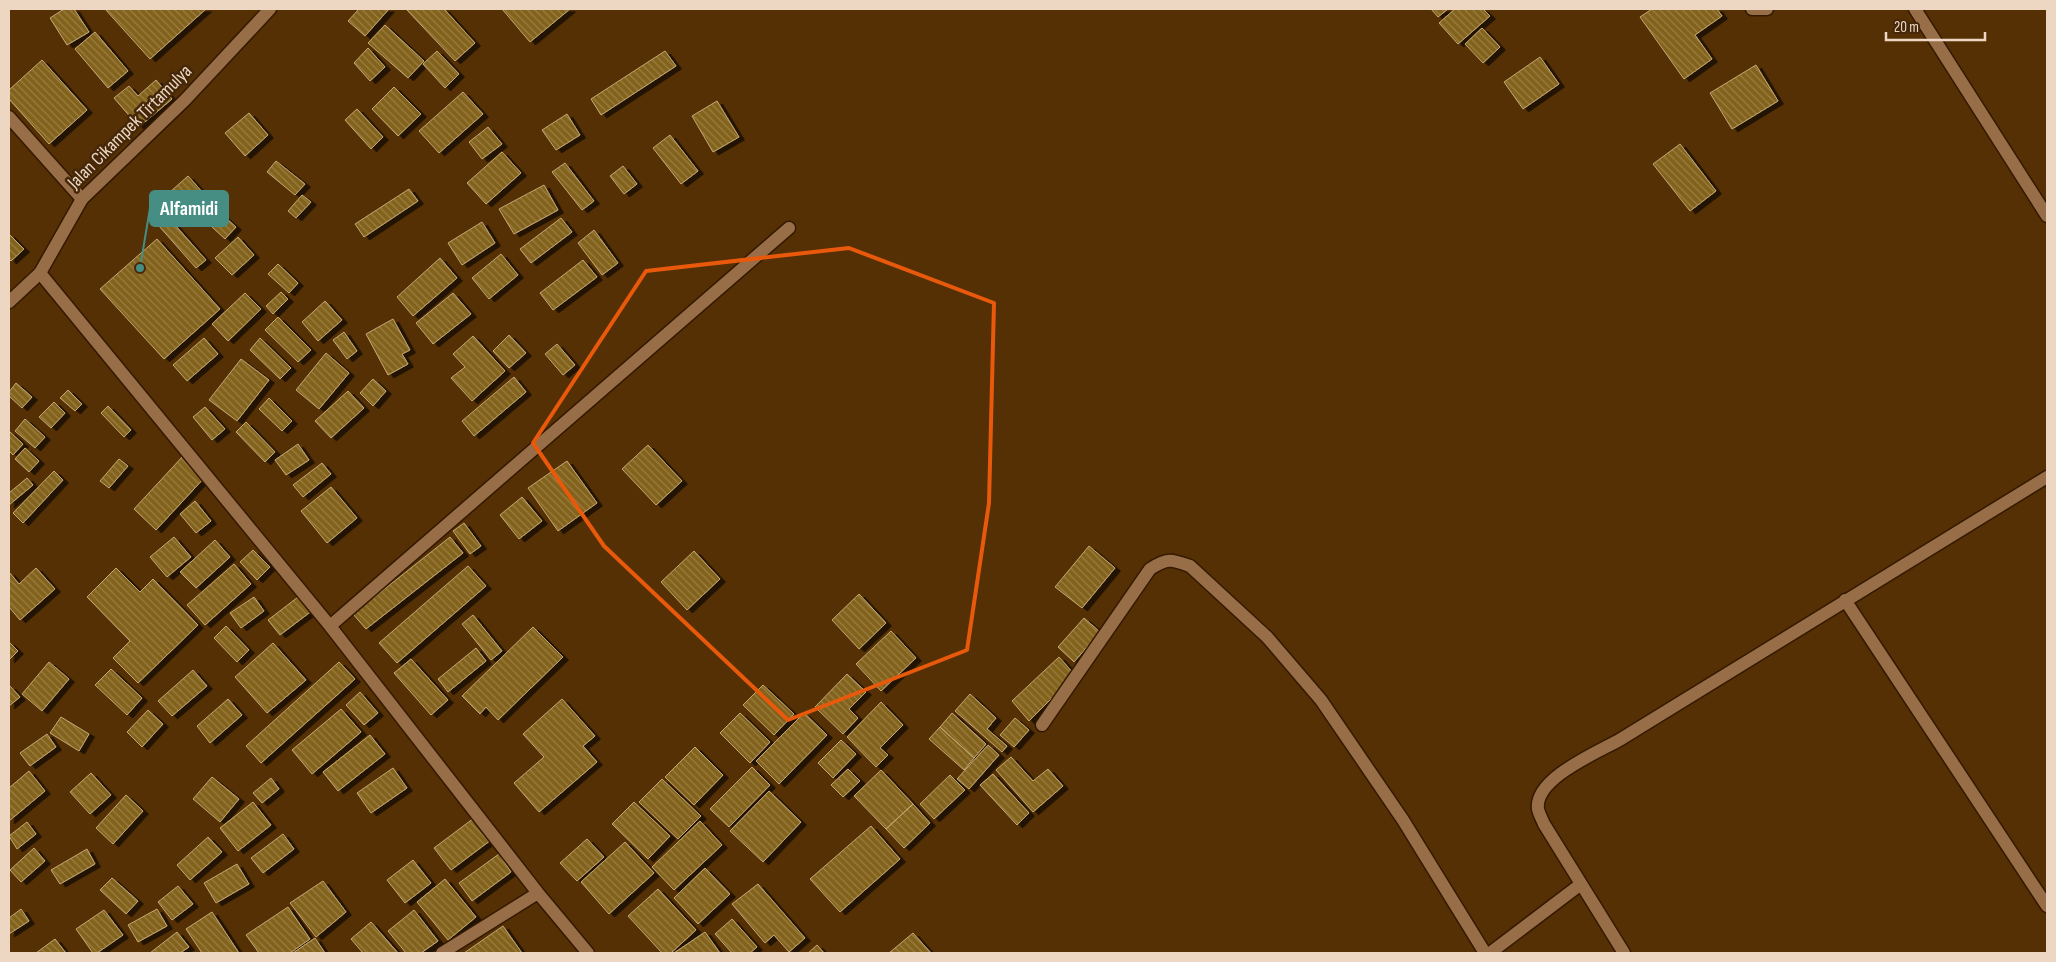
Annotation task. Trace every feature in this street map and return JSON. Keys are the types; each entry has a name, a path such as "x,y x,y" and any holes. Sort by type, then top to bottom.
{"street":[{"name":"Jalan Cikampek Tirtamulya","path":"9,302 40,273 82,199 185,100 270,9"},
{"path":"1752,9 1767,9"},
{"path":"1915,9 2047,216"},
{"path":"9,117 82,199"},
{"path":"330,626 789,228"},
{"path":"40,273 330,626 538,893 588,953"},
{"path":"1624,953 1544,824 1538,809 1539,799 1552,778 1622,739 2047,477"},
{"path":"1042,725 1150,569 1161,562 1174,560 1190,566 1267,637 1321,700 1403,820 1486,953"},
{"path":"1845,600 2047,906"},
{"path":"1490,953 1581,884"},
{"path":"442,953 538,893"}],"highlighted area":[{"path":"849,248 994,303 989,503 967,650 788,720 604,546 533,443 646,271"}],"building":[{"path":"64,9 74,9 89,32 67,45 50,18"},
{"path":"105,9 206,9 150,59"},
{"path":"359,9 389,9 365,36 348,21"},
{"path":"406,9 444,9 475,43 455,61"},
{"path":"502,9 570,9 530,42"},
{"path":"1431,9 1448,9 1438,17"},
{"path":"1455,9 1483,9 1490,16 1458,44 1439,23"},
{"path":"1652,9 1717,9 1722,16 1695,35 1712,59 1684,79 1640,17"},
{"path":"385,25 424,61 408,78 368,43"},
{"path":"1482,28 1500,47 1483,63 1465,44"},
{"path":"95,32 128,71 108,88 75,49"},
{"path":"368,48 385,67 370,81 354,63"},
{"path":"437,51 459,74 445,88 423,64"},
{"path":"665,51 676,66 601,115 591,99"},
{"path":"1540,57 1559,84 1523,109 1504,82"},
{"path":"42,60 87,110 49,144 9,99 9,90"},
{"path":"1756,65 1778,101 1732,129 1710,93"},
{"path":"156,80 172,99 139,127 114,98 129,86 138,96"},
{"path":"394,87 421,114 398,136 372,109"},
{"path":"463,92 483,114 439,153 419,131"},
{"path":"717,101 739,137 713,152 692,116"},
{"path":"357,109 383,137 371,149 345,120"},
{"path":"249,113 268,135 245,156 225,133"},
{"path":"567,114 580,135 556,150 542,130"},
{"path":"488,127 502,144 482,159 469,142"},
{"path":"670,135 698,171 681,184 653,148"},
{"path":"1680,144 1716,191 1690,211 1653,164"},
{"path":"502,152 521,173 486,204 467,183"},
{"path":"276,161 305,184 295,195 267,172"},
{"path":"565,163 594,201 582,210 552,172"},
{"path":"623,166 637,184 624,194 610,176"},
{"path":"188,176 205,195 178,219 161,200"},
{"path":"544,185 558,210 514,234 499,209"},
{"path":"409,189 418,201 364,237 355,224"},
{"path":"302,195 311,202 296,218 288,211"},
{"path":"207,201 236,227 225,239 197,213"},
{"path":"160,208 206,260 196,268 151,217"},
{"path":"561,218 572,232 531,263 520,249"},
{"path":"482,222 495,243 462,265 448,243"},
{"path":"594,230 618,263 602,275 578,243"},
{"path":"9,234 24,249 11,261 9,259"},
{"path":"238,237 254,255 232,275 215,258"},
{"path":"157,239 220,309 164,359 100,289"},
{"path":"501,254 518,275 489,299 472,278"},
{"path":"440,258 457,278 413,316 397,297"},
{"path":"583,260 597,277 553,310 540,293"},
{"path":"278,264 298,283 289,293 268,274"},
{"path":"281,292 288,299 273,314 266,306"},
{"path":"245,293 261,309 228,341 212,324"},
{"path":"453,293 471,314 433,344 416,323"},
{"path":"325,301 342,320 318,341 302,322"},
{"path":"278,317 311,350 298,362 265,330"},
{"path":"393,319 410,350 402,354 408,364 388,375 366,334"},
{"path":"344,332 357,351 347,359 333,340"},
{"path":"509,335 526,353 509,368 493,351"},
{"path":"473,336 505,371 472,401 451,378 465,367 453,354"},
{"path":"204,338 218,354 187,381 173,365"},
{"path":"260,338 291,368 280,379 250,350"},
{"path":"557,344 575,365 563,375 545,354"},
{"path":"326,353 349,373 319,409 296,390"},
{"path":"241,359 269,380 237,421 209,400"},
{"path":"514,377 526,392 474,436 462,421"},
{"path":"373,379 386,391 373,406 360,393"},
{"path":"16,383 32,397 22,408 9,396 9,392"},
{"path":"68,390 82,404 75,411 60,398"},
{"path":"348,391 364,408 331,438 315,421"},
{"path":"269,398 292,421 282,431 259,409"},
{"path":"54,402 65,413 51,428 39,417"},
{"path":"108,406 131,430 124,437 101,413"},
{"path":"205,407 225,429 212,440 193,417"},
{"path":"25,419 45,437 35,448 15,431"},
{"path":"246,422 275,452 265,462 236,432"},
{"path":"9,431 23,444 13,455 9,451"},
{"path":"298,444 309,460 286,475 275,460"},
{"path":"648,445 682,481 656,505 622,469"},
{"path":"25,448 39,461 29,472 15,459"},
{"path":"184,455 206,476 156,530 134,509"},
{"path":"119,459 128,466 109,488 100,481"},
{"path":"567,461 597,503 558,531 528,488"},
{"path":"322,463 331,474 303,497 293,485"},
{"path":"54,471 63,480 23,523 13,513"},
{"path":"27,478 33,485 9,505 9,493"},
{"path":"331,487 357,518 327,543 301,511"},
{"path":"522,497 542,521 519,539 500,515"},
{"path":"195,501 211,521 196,533 180,514"},
{"path":"464,523 481,546 470,554 453,531"},
{"path":"174,537 191,557 167,577 150,557"},
{"path":"450,537 463,553 366,629 353,614"},
{"path":"215,540 230,557 196,588 180,572"},
{"path":"1089,546 1115,568 1082,608 1055,587"},
{"path":"253,550 270,567 257,580 240,562"},
{"path":"694,551 720,579 687,610 661,582"},
{"path":"234,564 251,584 205,625 187,605"},
{"path":"468,566 486,586 397,663 379,643"},
{"path":"36,568 55,589 20,620 9,607 9,572 19,584"},
{"path":"116,568 140,592 153,579 198,625 138,683 113,658 130,641 87,597"},
{"path":"302,594 313,610 280,635 268,620"},
{"path":"859,594 886,623 859,649 832,620"},
{"path":"254,597 264,611 241,628 230,613"},
{"path":"473,615 502,651 491,660 462,624"},
{"path":"1084,618 1100,632 1074,662 1058,647"},
{"path":"226,626 249,650 237,662 214,638"},
{"path":"533,627 563,657 498,720 486,707 480,714 462,696"},
{"path":"891,631 916,658 881,691 856,664"},
{"path":"9,642 18,651 9,660"},
{"path":"273,643 306,680 267,713 235,677"},
{"path":"476,648 486,661 448,692 438,679"},
{"path":"1059,657 1075,675 1029,721 1012,701"},
{"path":"411,659 448,700 431,715 394,673"},
{"path":"49,662 69,679 42,711 22,694"},
{"path":"339,662 355,679 261,763 246,746"},
{"path":"111,669 142,698 127,715 95,685"},
{"path":"193,670 207,686 172,716 158,701"},
{"path":"847,674 866,692 849,709 858,718 843,734 815,707"},
{"path":"763,685 794,714 774,735 743,705"},
{"path":"9,687 20,697 9,706"},
{"path":"360,692 378,713 364,725 346,705"},
{"path":"970,694 996,718 987,729 1007,746 1002,752 955,711"},
{"path":"228,699 242,715 210,743 197,726"},
{"path":"562,699 595,736 583,746 597,762 539,812 514,783 544,757 523,734"},
{"path":"881,702 903,725 880,748 888,755 876,767 847,737"},
{"path":"341,709 361,732 312,774 292,750"},
{"path":"148,710 163,724 142,747 127,732"},
{"path":"740,713 770,742 750,763 720,733"},
{"path":"804,713 827,735 779,784 756,761"},
{"path":"952,713 986,744 974,758 940,727"},
{"path":"61,717 89,734 79,751 50,733"},
{"path":"1015,718 1029,730 1014,747 1000,735"},
{"path":"940,727 974,758 964,770 929,739"},
{"path":"47,734 56,747 30,766 20,753"},
{"path":"370,735 385,754 338,791 323,772"},
{"path":"841,740 856,754 833,778 818,763"},
{"path":"988,745 999,755 969,789 957,779"},
{"path":"695,747 723,775 694,805 665,777"},
{"path":"1011,757 1033,781 1048,769 1063,786 1033,812 996,770"},
{"path":"752,767 770,785 729,827 710,809"},
{"path":"393,768 407,788 371,813 357,793"},
{"path":"848,769 860,781 843,797 831,785"},
{"path":"881,770 913,804 886,829 854,796"},
{"path":"29,771 45,791 9,821 9,788"},
{"path":"91,773 111,795 90,814 70,792"},
{"path":"993,774 1029,813 1017,825 980,785"},
{"path":"950,775 965,790 934,819 920,804"},
{"path":"212,777 239,799 220,822 193,799"},
{"path":"271,778 279,789 262,803 253,793"},
{"path":"662,779 701,816 678,839 639,802"},
{"path":"769,791 801,822 763,862 730,831"},
{"path":"126,795 143,811 113,844 96,828"},
{"path":"253,802 271,825 238,851 220,828"},
{"path":"634,802 670,836 648,859 612,824"},
{"path":"913,804 930,823 904,848 886,829"},
{"path":"474,818 491,840 451,870 434,848"},
{"path":"700,821 722,845 674,890 652,867"},
{"path":"27,822 36,834 17,849 9,836"},
{"path":"871,826 900,859 840,912 810,879"},
{"path":"283,834 294,849 263,873 251,858"},
{"path":"208,837 222,852 190,880 177,865"},
{"path":"587,839 604,857 577,881 560,863"},
{"path":"625,842 654,873 609,914 581,882"},
{"path":"34,848 45,861 21,882 10,870"},
{"path":"87,849 95,864 60,884 51,870"},
{"path":"499,854 511,872 472,901 459,883"},
{"path":"413,860 431,883 405,903 387,880"},
{"path":"237,864 249,884 216,903 204,883"},
{"path":"705,868 730,894 698,924 674,898"},
{"path":"112,878 138,901 126,914 100,890"},
{"path":"445,879 476,917 448,940 417,902"},
{"path":"323,881 346,912 316,937 290,903"},
{"path":"758,884 805,938 789,952 774,935 765,943 732,904"},
{"path":"178,886 193,904 172,920 158,902"},
{"path":"658,889 696,930 671,953 662,953 628,916"},
{"path":"288,907 310,939 290,953 259,953 246,935"},
{"path":"21,909 29,921 9,934 9,918"},
{"path":"157,909 167,926 138,942 128,925"},
{"path":"104,910 123,935 97,953 93,953 76,929"},
{"path":"414,910 438,941 421,953 406,953 388,931"},
{"path":"212,912 239,953 202,953 186,929"},
{"path":"732,919 757,947 750,953 732,953 715,934"},
{"path":"371,922 398,953 363,953 351,939"},
{"path":"503,926 522,953 464,953"},
{"path":"177,932 189,947 180,953 150,953"},
{"path":"705,932 720,953 674,953"},
{"path":"913,933 931,953 889,953"},
{"path":"315,938 325,953 293,953"},
{"path":"55,939 66,953 36,953"},
{"path":"817,945 824,953 808,953"}],"place":[{"name":"Alfamidi","path":"140,268"}]}
